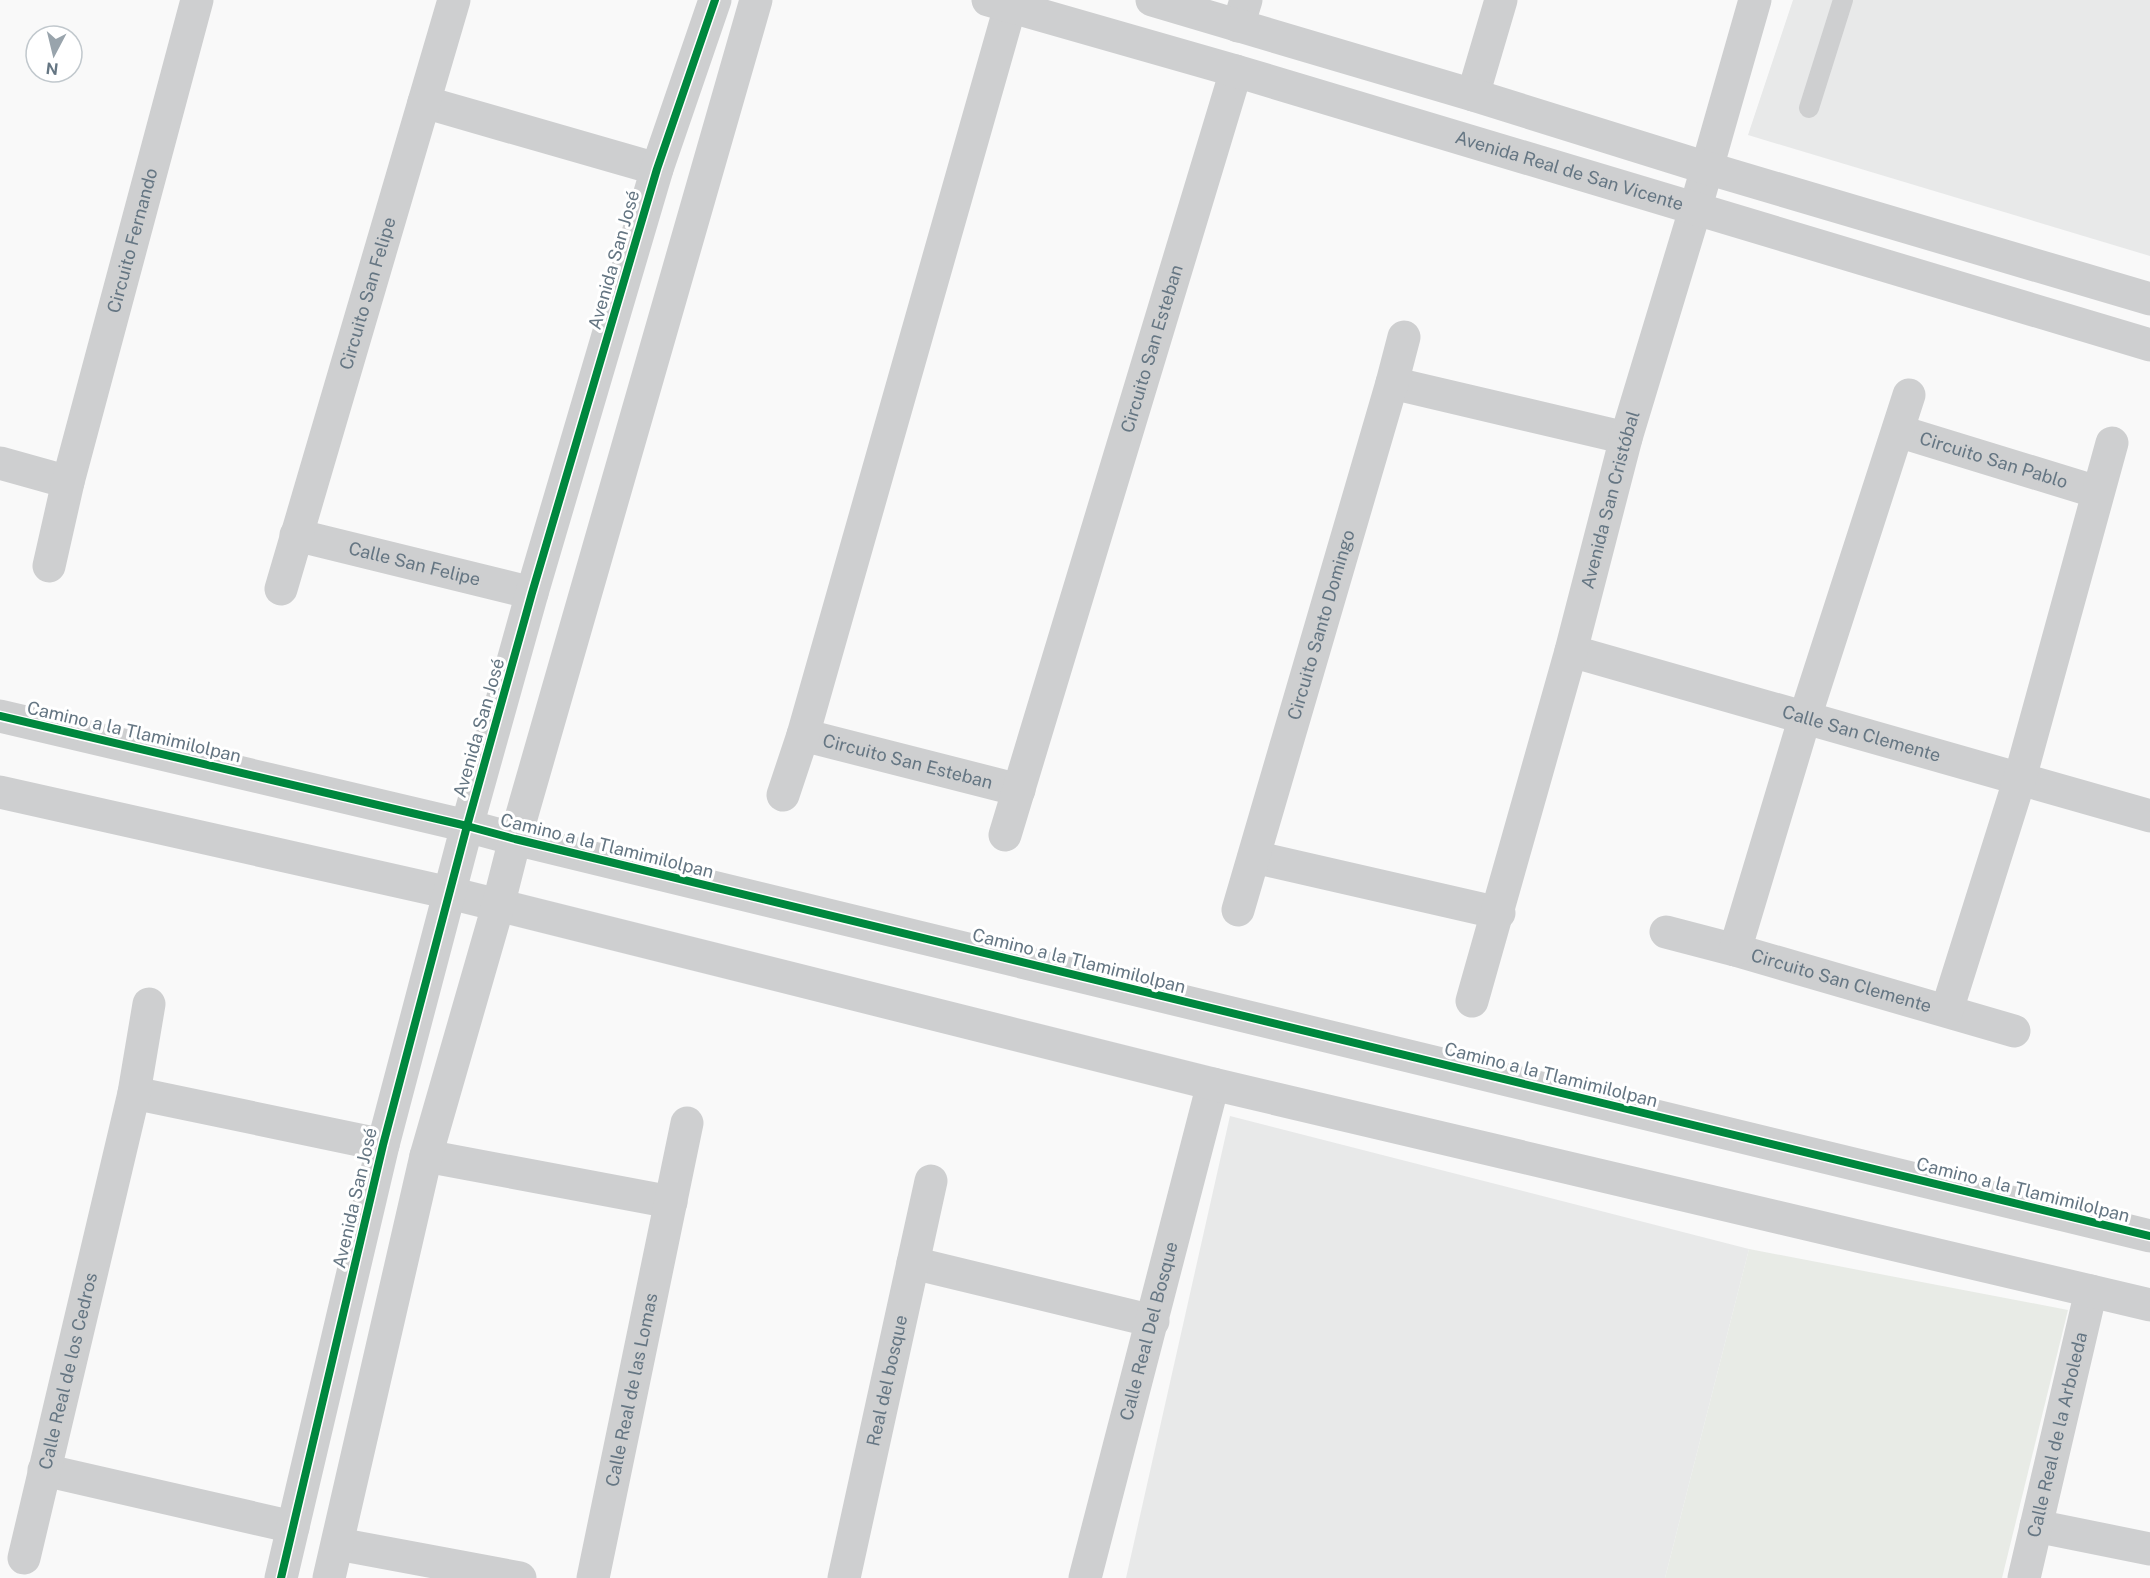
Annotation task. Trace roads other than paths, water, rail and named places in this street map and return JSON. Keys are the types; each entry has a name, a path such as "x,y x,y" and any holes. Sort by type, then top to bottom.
{"street":[{"name":"Circuito Fernando","path":"49,566 68,482 197,0"},
{"name":"Circuito San Felipe","path":"281,589 454,0"},
{"name":"Avenida San José","path":"281,1578 383,1145 467,826 532,593 657,169 715,0"},
{"path":"329,1578 426,1156 756,0"},
{"path":"1152,0 1242,13 1473,95 1707,168 2150,299"},
{"path":"1473,95 1500,0"},
{"name":"Avenida San Cristóbal","path":"1473,1001 1571,651 1626,438 1755,0"},
{"name":"Avenida Real de San Vicente","path":"999,3 1236,71 2150,345"},
{"name":"Circuito San Esteban","path":"999,3 803,735 1019,790 1236,71"},
{"path":"424,102 657,169"},
{"name":"Circuito Santo Domingo","path":"1238,910 1404,336"},
{"path":"1392,383 1626,438"},
{"path":"1898,431 1909,395"},
{"name":"Circuito San Pablo","path":"1805,717 1898,431 2097,492"},
{"path":"2020,778 2112,443"},
{"path":"0,463 68,482"},
{"name":"Calle San Felipe","path":"296,535 532,593"},
{"name":"Calle San Clemente","path":"1571,651 2150,816"},
{"name":"Camino a la Tlamimilolpan","path":"0,716 467,826 515,840 2150,1236"},
{"name":"Circuito San Clemente","path":"1805,717 1735,950 1947,1010 2020,778"},
{"path":"783,795 803,735"},
{"path":"1005,835 1019,790"},
{"path":"0,792 450,893 1213,1084 2150,1305"},
{"path":"1254,857 1499,913"},
{"path":"1666,932 1735,950"},
{"name":"Calle Real de los Cedros","path":"149,1004 134,1093 44,1470 293,1527"},
{"path":"1947,1010 2014,1031"},
{"name":"Calle Real Del Bosque","path":"1085,1578 1154,1321 1213,1084"},
{"path":"134,1093 383,1145"},
{"name":"Calle Real de las Lomas","path":"593,1578 687,1123"},
{"path":"426,1156 671,1202"},
{"name":"Real del bosque","path":"844,1578 931,1181"},
{"path":"913,1263 1154,1321"},
{"name":"Calle Real de la Arboleda","path":"2024,1578 2091,1291"},
{"path":"24,1558 44,1470"},
{"path":"2036,1526 2150,1550"},
{"path":"338,1544 520,1578"}],"lane":[{"path":"1809,108 1844,0"}]}
